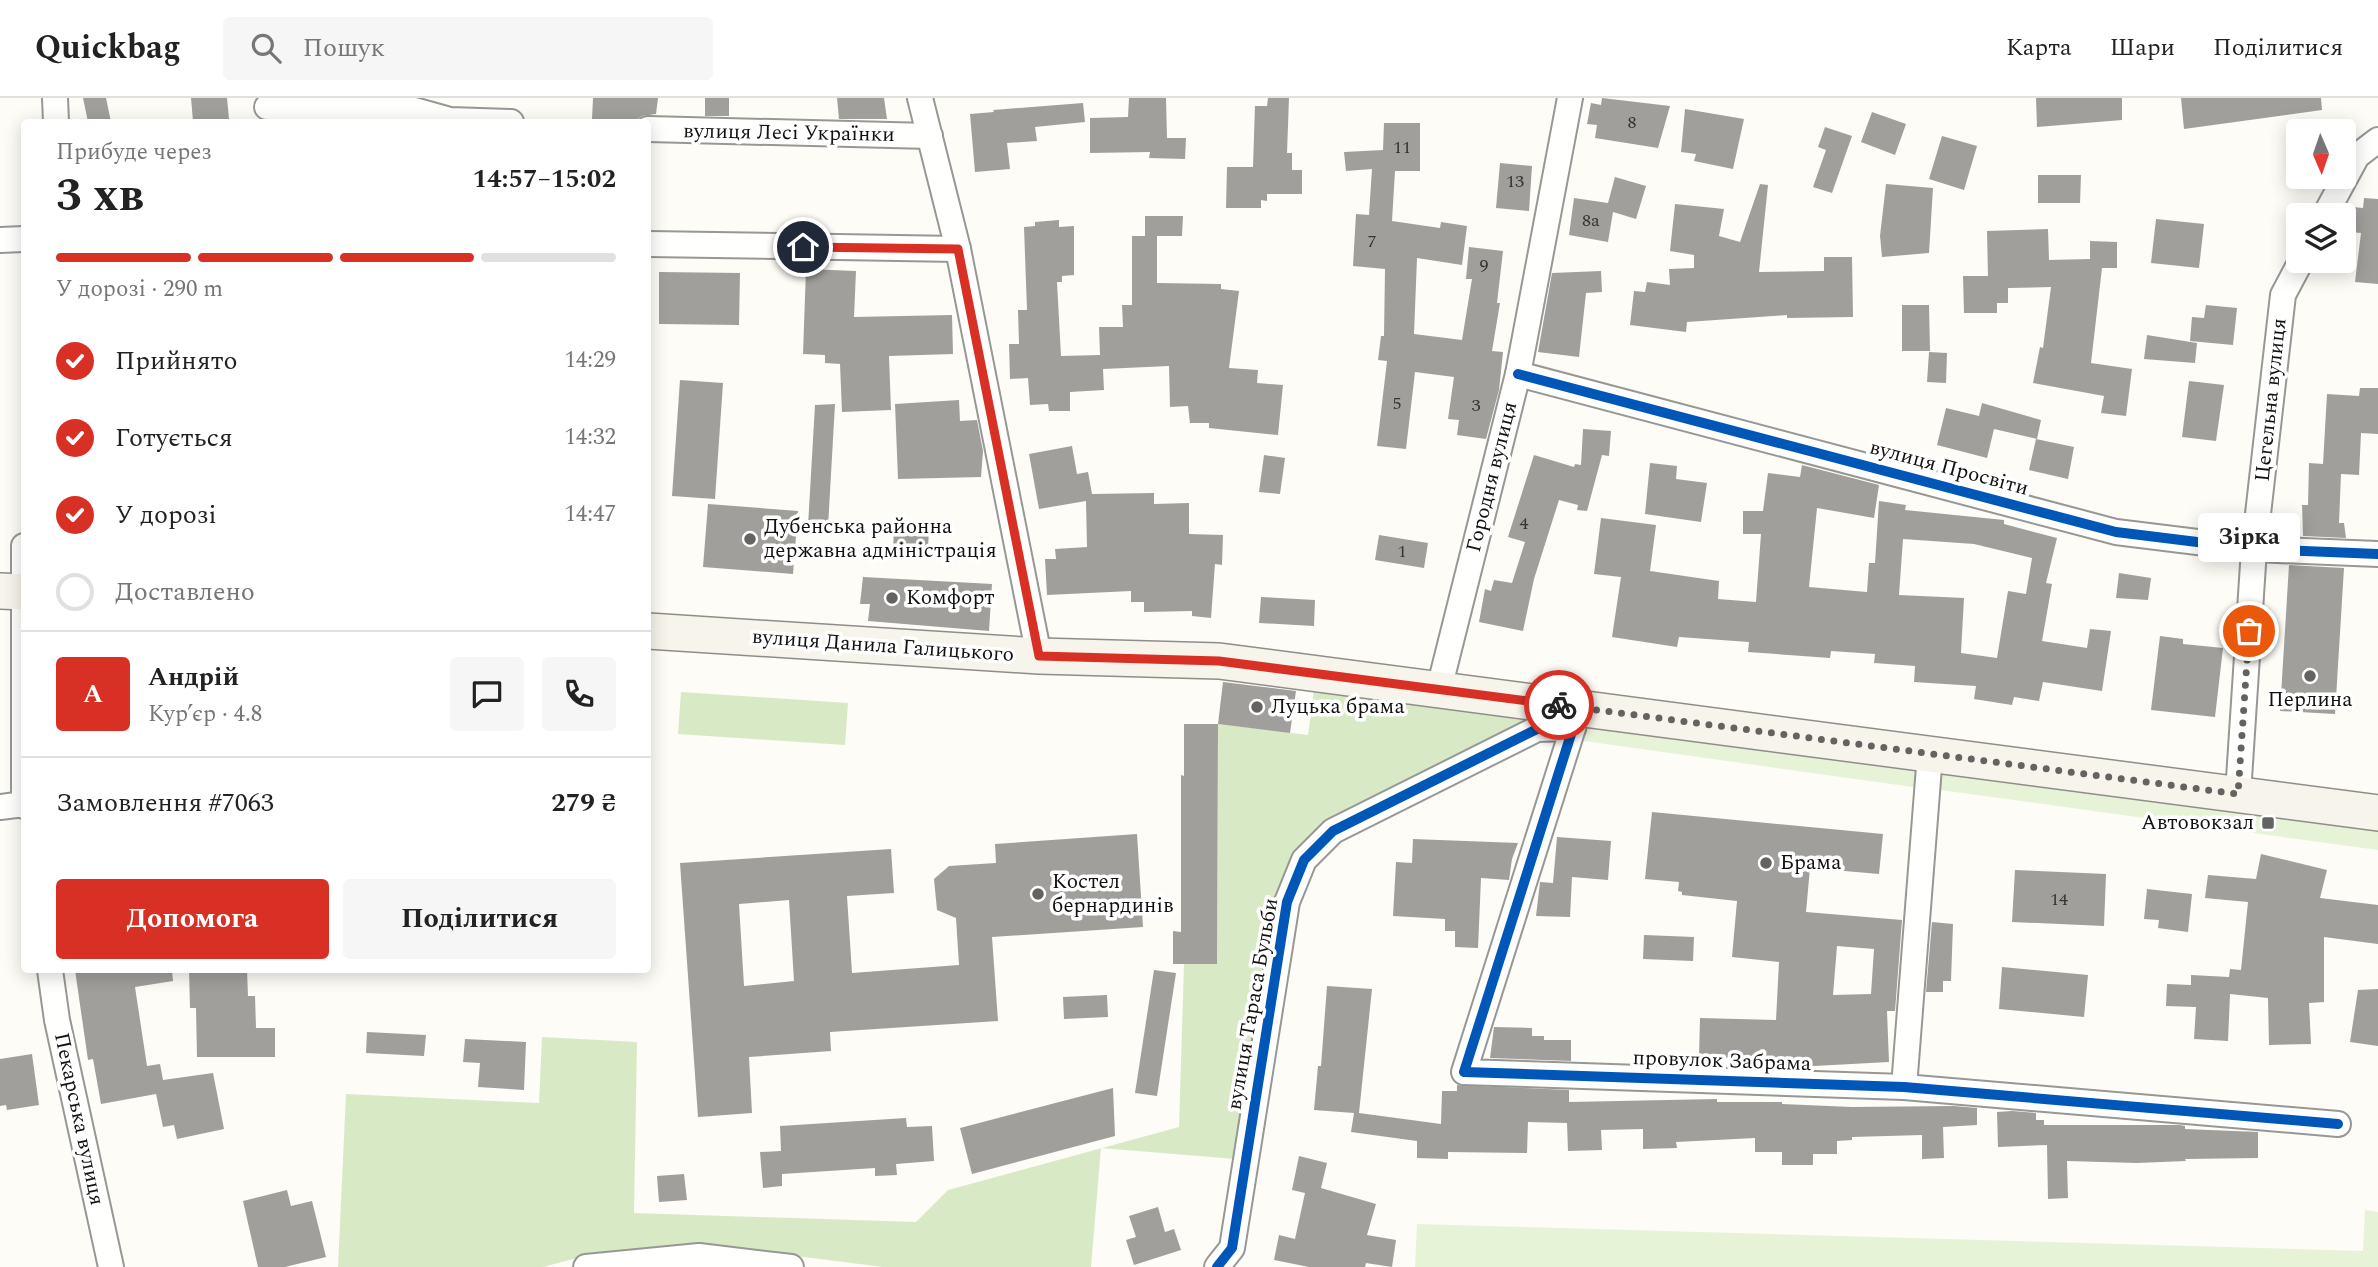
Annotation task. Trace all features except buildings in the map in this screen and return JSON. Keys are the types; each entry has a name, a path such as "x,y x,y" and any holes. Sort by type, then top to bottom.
{"main road":[{"path":"0,591 21,592"},
{"name":"вулиця Данила Галицького","path":"651,631 1039,656 1219,661 1439,690 1576,718 1930,754 2378,813"}],"street":[{"path":"55,98 56,119"},
{"path":"920,98 958,249 1039,656"},
{"name":"Городня вулиця","path":"1439,690 1518,374 1570,98"},
{"path":"267,107 407,108 446,119"},
{"name":"вулиця Лесі Українки","path":"651,129 930,136"},
{"path":"2332,203 2357,156 2378,140"},
{"path":"0,240 21,239"},
{"path":"651,244 958,249"},
{"name":"Цегельна вулиця","path":"2238,794 2254,549 2283,295 2295,273"},
{"name":"вулиця Просвіти","path":"1518,374 2116,532 2254,549 2378,554"},
{"name":"провулок Забрама","path":"1576,718 1464,1072 1905,1087 2338,1124"},
{"name":"вулиця Тараса Бульби","path":"1217,1267 1232,1248 1287,902 1304,860 1332,831 1537,729 1576,718"},
{"path":"1905,1087 1930,754"},
{"path":"0,807 21,805"},
{"name":"Пекарська вулиця","path":"50,973 58,1020 111,1267"},
{"path":"586,1267 699,1256 791,1267"}],"green space":[{"path":"1314,691 1531,719 1294,854 1235,1159 1102,1148 1179,1127 1184,964 1217,964 1218,724 1308,735"},
{"path":"681,692 848,703 845,745 678,734"},
{"path":"1586,726 1922,770 1920,788 1584,741"},
{"path":"1934,772 2378,830 2378,850 1933,789"},
{"path":"542,1037 637,1042 634,1213 916,1222 948,1190 1101,1148 1091,1267 883,1267 700,1244 592,1254 543,1267 338,1267 346,1094 539,1103"},
{"path":"2365,1210 2378,1212 2378,1267 1415,1267 1417,1224 2363,1251"}],"cycle path":[{"path":"1518,374 2116,532 2254,549 2378,554"},
{"path":"1217,1267 1232,1248 1287,902 1304,860 1333,831 1537,729 1573,728 1578,708"},
{"path":"1573,728 1464,1072 1904,1087 2338,1124"}],"way so far":[{"path":"1559,705 2238,794 2249,631"}],"place":[{"name":"Дубенська районна державна адміністрація","path":"750,539"},
{"name":"Комфорт","path":"892,598"},
{"name":"Зірка","path":"2249,631"},
{"name":"Перлина","path":"2310,676"},
{"name":"Луцька брама","path":"1257,707"},
{"name":"Автовокзал","path":"2268,823"},
{"name":"Брама","path":"1766,863"},
{"name":"Костел бернардинів","path":"1038,894"}],"route":[{"path":"803,247 958,249 1039,656 1219,661 1559,705"}]}
